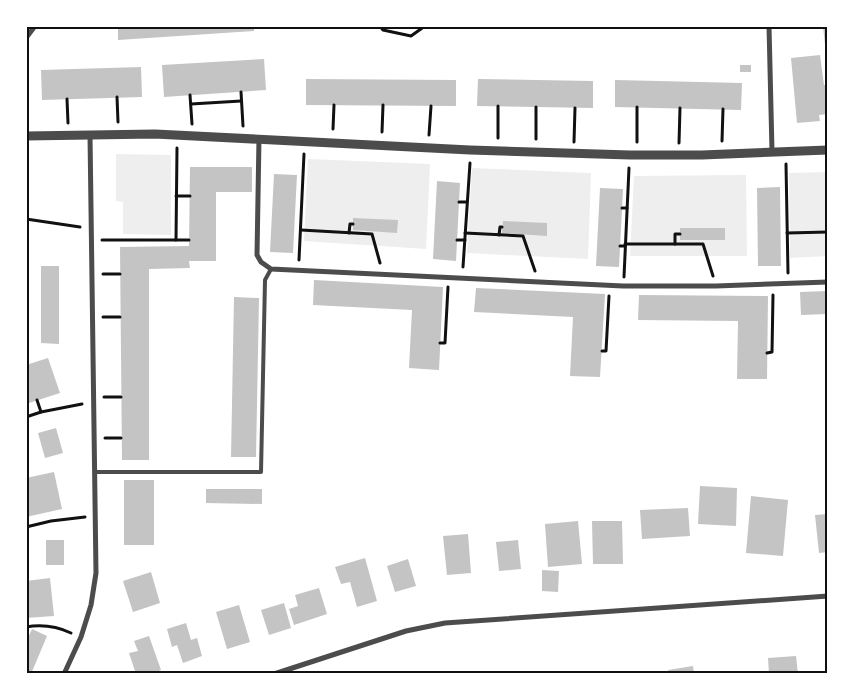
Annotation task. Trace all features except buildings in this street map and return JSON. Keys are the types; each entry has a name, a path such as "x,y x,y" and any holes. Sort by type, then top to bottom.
{"street":[{"path":"26,38 35,26"},
{"path":"769,26 772,151"},
{"path":"64,674 81,637 92,605 96,573 90,135"},
{"path":"26,136 177,135 470,150 633,155 828,150"},
{"path":"259,138 257,255 261,262 271,269 623,286 716,286 828,282"},
{"path":"274,674 406,631 445,623 827,596 828,604"}],"lane":[{"path":"95,472 261,472 264,280 271,269"}],"path":[{"path":"380,26 384,30 411,36 425,26"},
{"path":"241,92 244,138"},
{"path":"190,95 193,136"},
{"path":"117,97 118,134"},
{"path":"67,99 69,135"},
{"path":"191,104 241,101"},
{"path":"332,142 334,105"},
{"path":"381,145 383,105"},
{"path":"429,148 431,106"},
{"path":"498,106 498,151"},
{"path":"536,107 536,152"},
{"path":"623,286 627,208 638,107"},
{"path":"574,153 575,108"},
{"path":"678,155 680,108"},
{"path":"722,154 723,109"},
{"path":"176,240 177,135"},
{"path":"299,269 305,141"},
{"path":"463,277 470,150"},
{"path":"785,151 788,284"},
{"path":"296,194 302,194"},
{"path":"176,196 190,196"},
{"path":"459,202 467,202"},
{"path":"780,206 787,206"},
{"path":"622,208 627,208"},
{"path":"26,219 92,229"},
{"path":"350,232 350,224 353,224"},
{"path":"499,235 500,227 502,227"},
{"path":"294,232 372,234 382,273"},
{"path":"787,234 828,232"},
{"path":"465,234 523,236 538,281"},
{"path":"675,244 675,234 680,234"},
{"path":"92,240 190,240"},
{"path":"457,240 465,240"},
{"path":"620,246 703,244 716,286"},
{"path":"781,244 787,244"},
{"path":"92,274 120,274"},
{"path":"440,343 445,343 444,317 449,277"},
{"path":"768,353 772,352 770,326 773,284"},
{"path":"602,351 606,351 605,325 609,285"},
{"path":"93,317 120,316"},
{"path":"26,416 82,404 82,395 121,397"},
{"path":"37,400 41,412"},
{"path":"95,438 121,438"},
{"path":"26,527 51,521 96,516"},
{"path":"26,627 37,625 55,626 81,637"}],"shaded area":[{"path":"116,154 171,155 171,235 123,234 123,202 116,201"},
{"path":"308,159 430,164 426,249 304,241"},
{"path":"472,168 591,173 588,259 467,253"},
{"path":"828,172 828,256 790,258 789,173"},
{"path":"746,175 747,256 630,256 634,176"}]}
